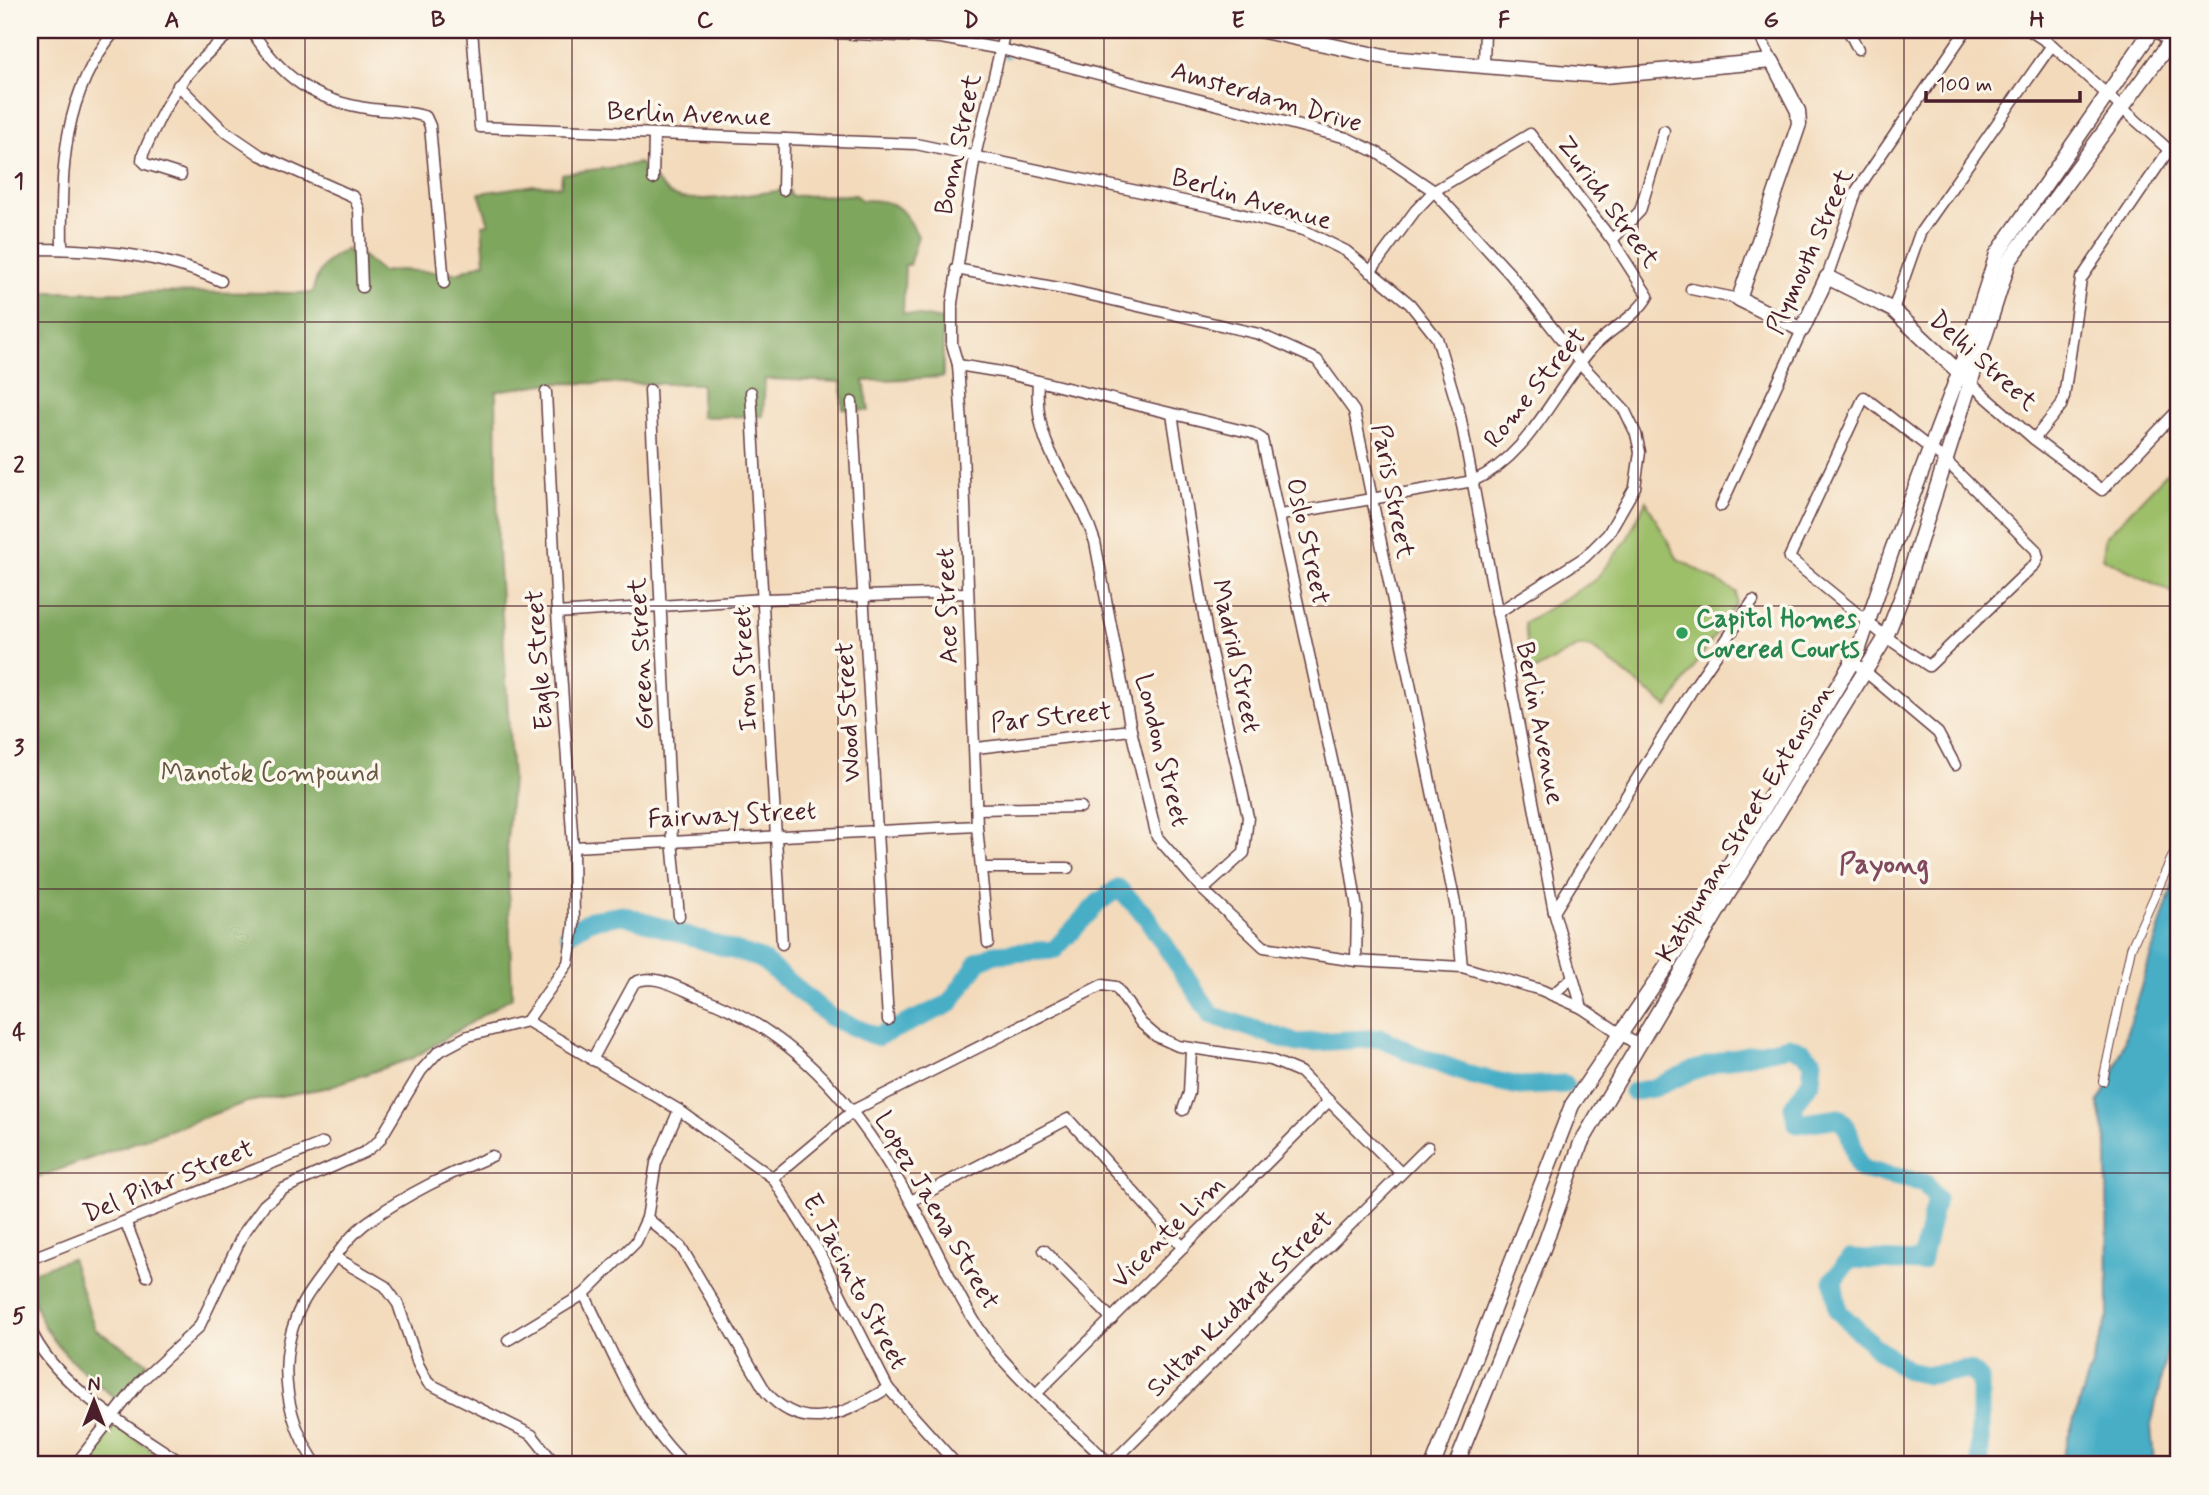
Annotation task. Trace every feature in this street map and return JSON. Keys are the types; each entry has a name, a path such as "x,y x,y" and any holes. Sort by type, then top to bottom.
{"street":[{"path":"62,249 61,190 73,107 88,69 116,30"},
{"path":"181,175 142,160 167,100 202,57 234,30"},
{"path":"251,30 268,56 293,81 331,102 426,117 444,283"},
{"name":"Berlin Avenue","path":"472,30 480,127 916,144 1300,229 1318,235 1346,251 1410,304 1437,338 1460,415 1554,912 1582,1008"},
{"name":"Amsterdam Drive","path":"770,30 941,38 1001,49 1347,138 1378,153 1434,191 1510,274 1581,364 1625,411 1636,434 1640,452 1635,487 1608,534 1585,557 1497,613"},
{"name":"Bonn Street","path":"956,269 975,156 1005,30"},
{"path":"1259,30 1307,35 1389,58 1604,76 1772,61"},
{"path":"1484,65 1485,30"},
{"path":"1739,299 1799,124 1798,111 1757,30"},
{"path":"1848,30 1858,50"},
{"name":"Plymouth Street","path":"1721,506 1827,277 1857,190 1966,30"},
{"path":"2029,30 2052,45 2179,159"},
{"path":"2154,30 2174,36"},
{"name":"Katipunan Street Extension","path":"1456,1465 1544,1249 1581,1143 1765,820 1859,667 1886,636 1905,588 1945,460 1997,254 2105,94 2154,30"},
{"name":"Katipunan Street Extension","path":"1859,667 1868,620 1892,550 2010,261 2174,36"},
{"path":"1893,310 1920,233 2052,45"},
{"path":"178,85 222,130 260,155 354,197 359,209 362,287"},
{"path":"1612,240 1640,211 1664,131"},
{"path":"653,179 654,134"},
{"name":"Zurich Street","path":"1434,191 1527,134 1533,136 1612,240 1648,293 1647,300"},
{"path":"783,190 784,139"},
{"path":"2034,439 2064,397 2081,279 2169,150"},
{"path":"1370,272 1415,211 1434,191"},
{"path":"30,249 142,255 189,267 221,281"},
{"name":"Ace Street","path":"956,269 952,344 958,365 976,748 976,809 988,943"},
{"name":"Paris Street","path":"956,269 1069,290 1259,334 1317,360 1354,411 1457,913 1462,967"},
{"name":"Delhi Street","path":"1827,277 1893,310 2034,439 2102,490 2179,409"},
{"path":"1691,289 1739,299 1802,330"},
{"name":"Rome Street","path":"1281,515 1473,481 1509,459 1593,347 1647,300"},
{"name":"Oslo Street","path":"958,365 1038,381 1252,433 1262,439 1281,515 1339,792 1357,909 1356,961"},
{"name":"London Street","path":"1038,381 1037,411 1041,433 1087,519 1095,542 1131,730 1157,837 1203,890 1264,947 1356,961 1462,967 1582,1008"},
{"name":"Green Street","path":"650,390 678,916"},
{"name":"Eagle Street","path":"527,1021 568,963 574,925 573,846 557,613 547,392"},
{"name":"Iron Street","path":"751,392 782,944"},
{"path":"1867,397 1931,451 1945,460 2036,550 2038,557 2035,564 1935,663 1924,665 1789,556 1861,398 1867,397"},
{"name":"Wood Street","path":"852,402 888,1020"},
{"name":"Madrid Street","path":"1172,414 1207,634 1248,817 1244,853 1203,890"},
{"path":"557,613 763,599 967,593"},
{"path":"1554,912 1692,690 1753,601"},
{"path":"1859,667 1938,733 1955,765"},
{"name":"Par Street","path":"976,748 1131,730"},
{"path":"976,809 1081,807"},
{"name":"Katipunan Street Extension","path":"1433,1465 1572,1105 1765,820"},
{"name":"Fairway Street","path":"573,846 977,826"},
{"path":"2103,1081 2131,948 2179,842"},
{"path":"982,868 1068,868"},
{"name":"Lopez Jaena Street","path":"592,1060 634,983 651,978 737,1010 812,1066 854,1110 884,1152 964,1304 997,1352 1110,1465"},
{"path":"1552,996 1572,978"},
{"path":"773,1178 854,1110 1102,985 1116,987 1141,1023 1156,1036 1191,1051 1271,1060 1300,1072 1401,1173"},
{"path":"1582,1008 1637,1048"},
{"path":"75,1465 140,1382 199,1328 243,1234 264,1205 283,1189 365,1152 379,1141 421,1071 438,1052 468,1036 527,1021"},
{"name":"E. Jacinto Street","path":"527,1021 679,1110 773,1178 819,1252 888,1388 956,1465"},
{"path":"1184,1110 1189,1093 1191,1051"},
{"name":"Vicente Lim","path":"1037,1392 1329,1101"},
{"path":"508,1340 584,1294 636,1242 647,1218 656,1163 679,1110"},
{"path":"911,1201 1068,1119 1183,1247"},
{"name":"Del Pilar Street","path":"30,1259 323,1143"},
{"name":"Sultan Kudarat Street","path":"1110,1465 1428,1147"},
{"path":"317,1465 302,1441 286,1383 286,1359 296,1317 335,1257 368,1222 430,1182 492,1156"},
{"path":"647,1218 681,1247 765,1392 776,1404 791,1414 831,1416 850,1411 888,1388"},
{"path":"126,1223 147,1276"},
{"path":"1044,1250 1112,1319"},
{"path":"335,1257 385,1286 398,1304 418,1364 428,1383 532,1435 556,1465"},
{"path":"584,1294 648,1419 672,1452 686,1465"},
{"path":"30,1328 53,1363 113,1416 185,1465"}],"green space":[{"name":"Manotok Compound","path":"639,163 667,192 680,198 710,199 789,190 791,196 855,195 861,200 882,201 896,206 918,236 909,265 905,265 903,313 943,320 943,377 864,381 869,411 843,409 841,382 765,379 763,416 701,417 701,384 552,383 496,391 498,551 512,779 507,841 512,997 413,1058 325,1088 247,1102 30,1180 30,292 312,293 323,266 347,249 351,256 363,256 381,272 399,270 457,273 485,262 482,225 489,224 479,193 534,185 561,186 562,174"},
{"path":"2179,460 2179,596 2103,558 2105,538"},
{"path":"1646,501 1677,558 1736,592 1736,603 1668,707 1592,648 1579,646 1530,673 1525,623 1595,580 1626,541"},
{"path":"71,1258 95,1329 148,1363 117,1400 58,1346 38,1313 32,1294 30,1273"},
{"path":"115,1425 173,1465 84,1465"}],"water":[{"path":"2179,865 2179,1295 2151,1426 2154,1465 2059,1465 2108,1316 2107,1144 2098,1102 2113,1077"}],"waterway":[{"path":"569,933 591,920 623,915 761,959 830,1017 877,1037 949,1004 979,961 995,954 1054,950 1098,903 1118,888 1145,915 1211,1015 1297,1043 1381,1038 1416,1055 1473,1076 1519,1086 1565,1084"},
{"path":"1633,1092 1654,1088 1694,1070 1729,1059 1789,1046 1803,1052 1813,1061 1811,1081 1793,1107 1797,1124 1839,1118 1850,1135 1861,1169 1925,1183 1936,1199 1921,1262 1850,1259 1833,1280 1838,1311 1874,1346 1908,1371 1927,1375 1969,1370 1980,1379 1980,1465"}],"place":[{"name":"Capitol Homes Covered Courts","path":"1682,633"}],"district":[{"name":"Payong","path":"1884,863"}]}
